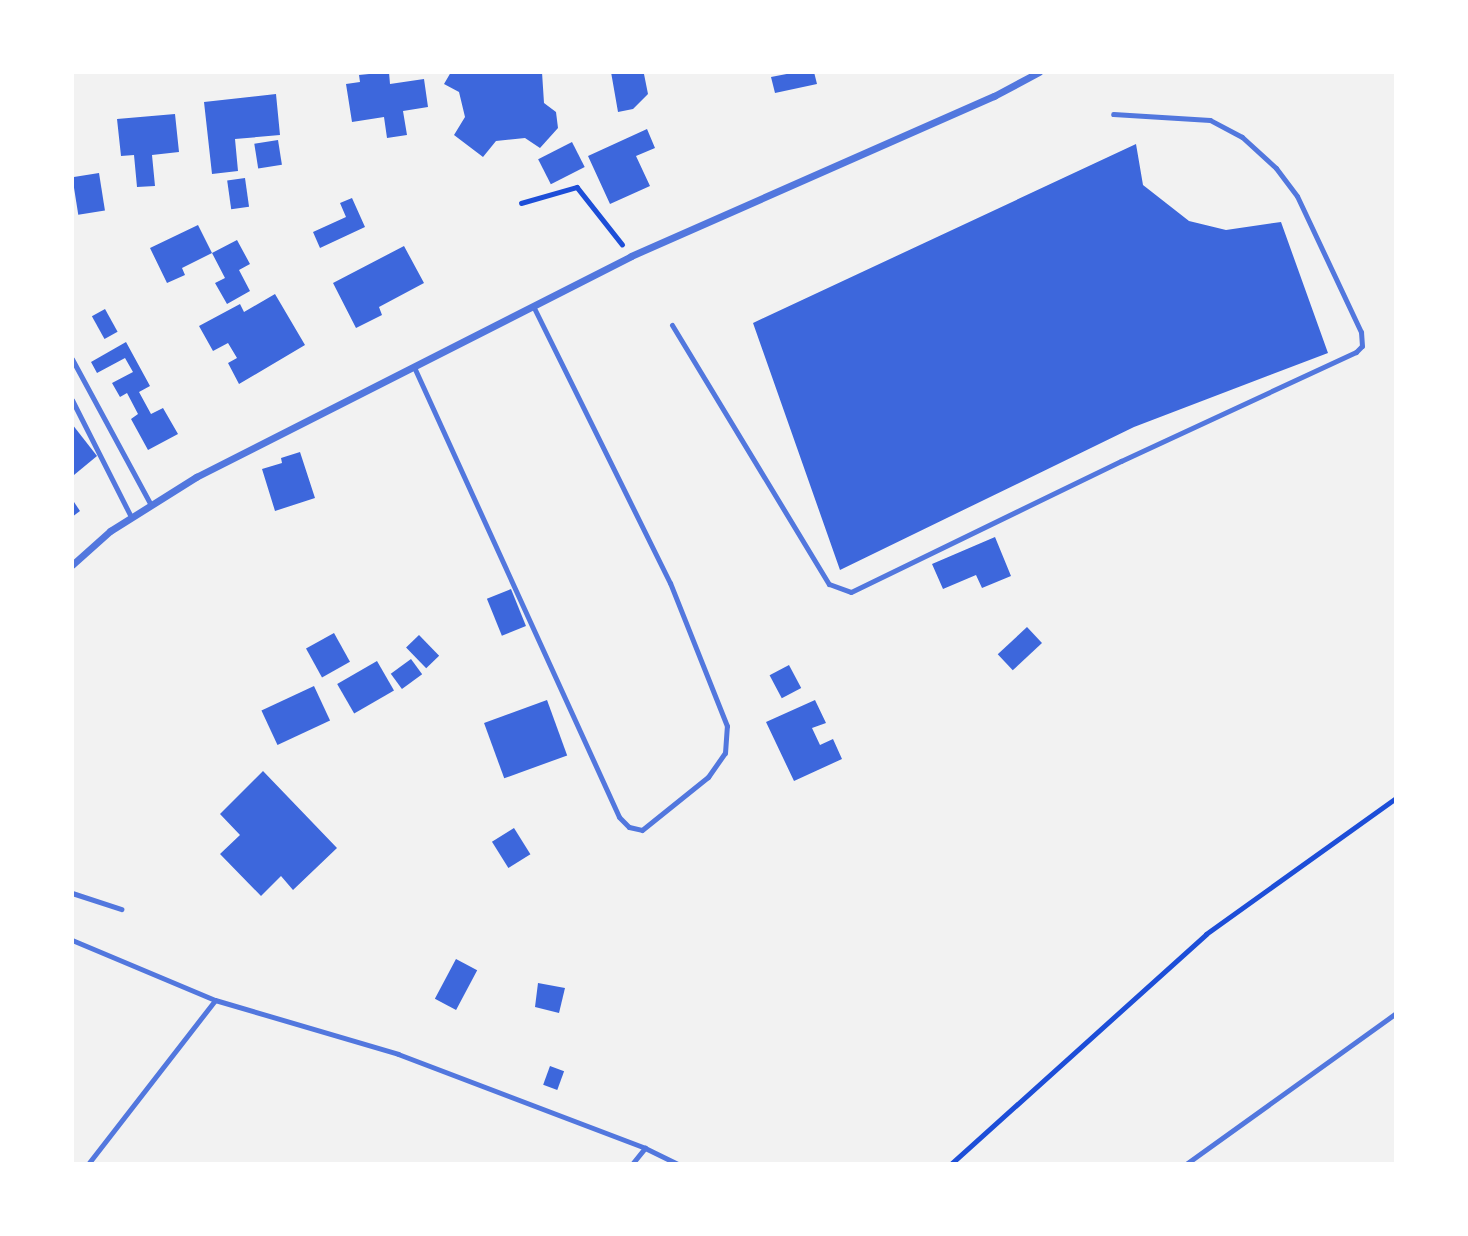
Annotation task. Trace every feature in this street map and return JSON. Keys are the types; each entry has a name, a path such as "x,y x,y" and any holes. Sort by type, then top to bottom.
{"street":[{"path":"72,565 131,517 196,477 631,256 993,96 1039,72"}],"lane":[{"path":"672,325 829,584 851,592 1121,461 1356,352 1362,346 1361,332 1297,196 1276,168 1242,137 1210,120 1113,114"},
{"path":"414,367 619,817 629,827 642,830 708,776 724,753 727,726 670,583 533,306"},
{"path":"72,359 151,505"},
{"path":"72,400 131,517"},
{"path":"72,893 121,909"},
{"path":"72,940 215,1000 398,1054 645,1148 678,1164"},
{"path":"88,1164 215,1000"},
{"path":"1186,1164 1396,1013"},
{"path":"632,1164 645,1148"}],"path":[{"path":"521,203 577,187 631,256"},
{"path":"951,1164 1206,934 1396,798"}],"building":[{"path":"389,72 390,84 424,79 428,107 403,111 407,135 387,138 384,117 352,122 346,84 360,82 359,75"},
{"path":"451,72 542,72 544,103 556,112 558,128 540,148 525,138 496,141 483,157 454,135 465,117 459,92 444,84"},
{"path":"611,72 652,72 644,74 648,94 633,109 618,112"},
{"path":"814,72 817,84 775,93 771,77"},
{"path":"276,94 280,135 235,139 238,171 212,174 204,102"},
{"path":"175,114 179,152 152,155 155,186 137,187 134,155 121,156 117,119"},
{"path":"647,129 655,148 636,156 650,186 610,204 588,156"},
{"path":"278,140 282,165 258,168 254,144"},
{"path":"572,142 585,167 551,184 538,159"},
{"path":"1136,144 1143,185 1189,221 1226,230 1281,222 1328,353 1134,427 840,570 753,323"},
{"path":"99,173 105,211 78,215 72,177"},
{"path":"245,178 249,207 231,209 227,181"},
{"path":"352,198 365,227 320,248 313,232 346,217 340,203"},
{"path":"198,225 212,253 182,268 185,275 167,283 150,248"},
{"path":"237,240 250,264 239,270 250,291 227,304 215,283 225,278 212,253"},
{"path":"404,246 424,283 379,307 382,315 356,328 333,283"},
{"path":"275,294 305,345 239,384 228,363 237,358 228,343 213,351 199,326 240,304 244,312"},
{"path":"105,309 118,332 104,339 92,316"},
{"path":"126,342 150,386 139,392 151,414 163,408 178,434 148,450 131,419 138,414 127,393 120,397 112,383 133,372 125,358 97,373 91,362"},
{"path":"72,424 97,456 74,475 72,472"},
{"path":"300,452 315,498 275,511 262,469 282,463 281,458"},
{"path":"72,499 80,511 72,517"},
{"path":"995,537 1011,576 982,588 976,575 943,589 932,564"},
{"path":"511,589 526,626 502,636 487,599"},
{"path":"1027,627 1042,643 1013,670 998,654"},
{"path":"334,633 350,662 322,677 306,649"},
{"path":"419,635 439,656 426,668 406,648"},
{"path":"411,659 422,674 402,689 391,674"},
{"path":"377,661 394,690 354,713 337,684"},
{"path":"789,665 801,688 782,698 770,675"},
{"path":"314,686 330,720 277,745 261,711"},
{"path":"547,700 567,755 504,778 484,723"},
{"path":"815,700 826,723 812,728 820,745 833,739 842,759 794,781 766,722"},
{"path":"263,771 337,848 293,890 281,876 261,896 220,854 240,835 220,814"},
{"path":"514,828 530,854 508,868 492,842"},
{"path":"456,959 477,970 456,1010 435,999"},
{"path":"538,983 565,988 559,1013 535,1007"},
{"path":"550,1066 564,1071 557,1090 543,1085"}]}
